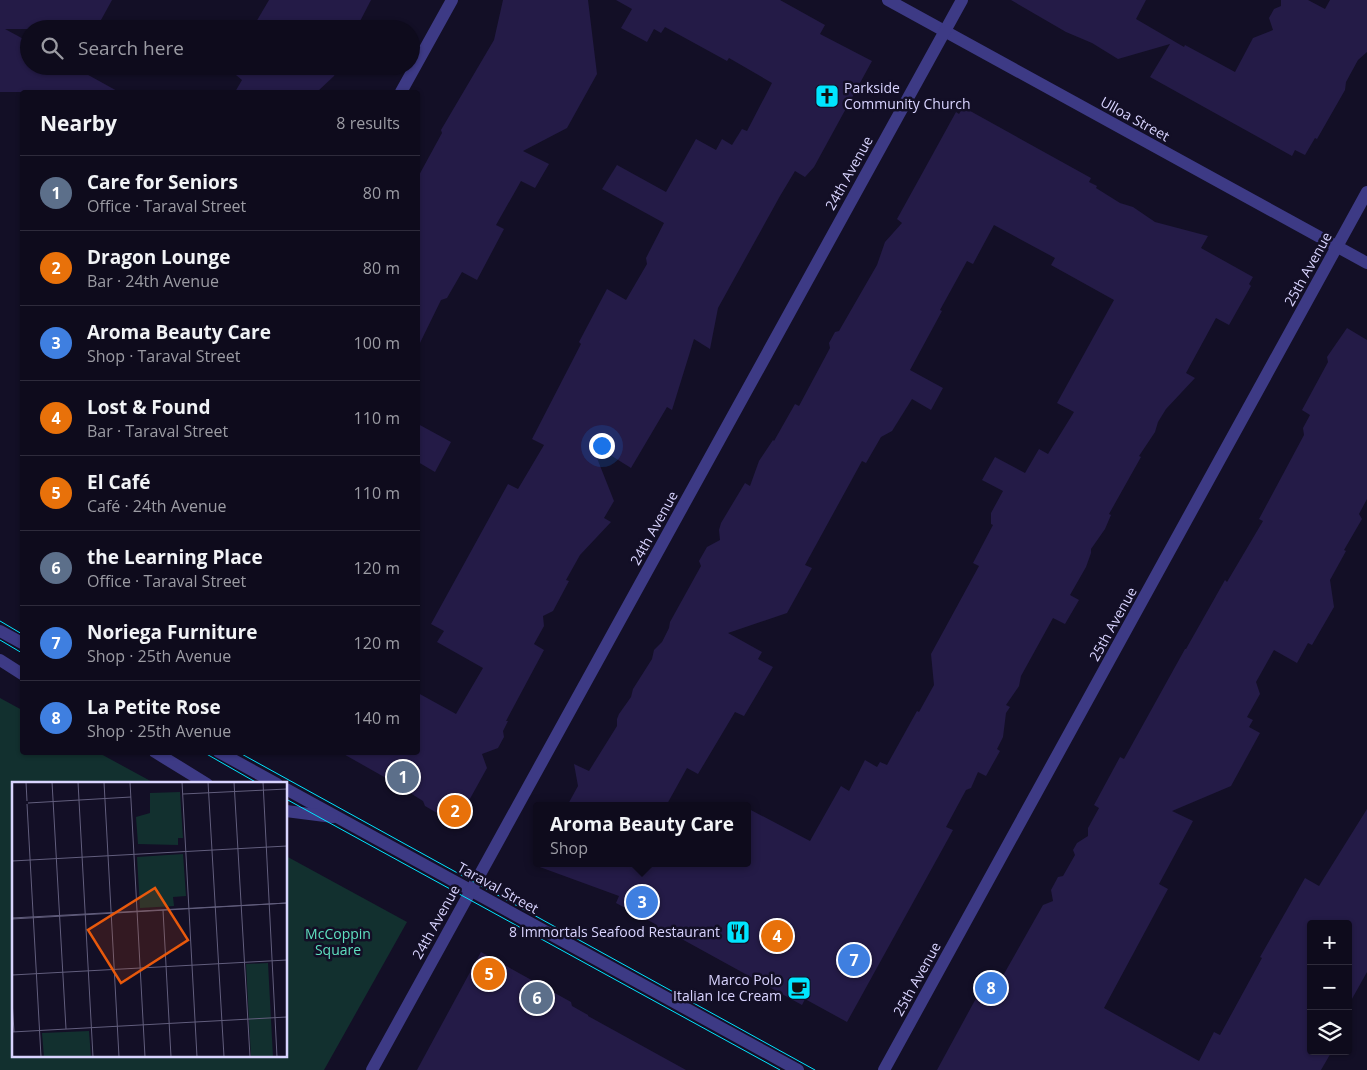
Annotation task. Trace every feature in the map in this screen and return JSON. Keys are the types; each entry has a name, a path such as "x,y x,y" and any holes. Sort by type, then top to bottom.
{"street":[{"path":"420,58 452,0"},
{"name":"Ulloa Street","path":"888,0 1367,263"},
{"name":"24th Avenue","path":"372,1070 962,0"},
{"path":"402,90 410,75"},
{"name":"25th Avenue","path":"884,1070 1367,192"},
{"path":"0,631 20,642"},
{"path":"0,660 20,673"},
{"path":"160,755 204,782"},
{"path":"224,755 273,782"},
{"name":"Taraval Street","path":"288,790 798,1070"},
{"name":"Taraval Street","path":"288,811 341,818"}],"green space":[{"name":"McCoppin Square","path":"0,698 20,709 20,755 103,755 152,782 12,782 12,1058 288,1058 288,857 407,922 324,1070 0,1070"}],"building":[{"path":"0,0 112,0 101,20 20,20 20,29 5,29 20,37 20,75 88,75 115,90 20,90 20,92 0,92"},
{"path":"269,0 371,0 361,20 257,20"},
{"path":"503,0 588,0 597,74 567,128 523,151 549,164 535,188 521,181 496,225 504,229 477,280 462,272 447,298 441,300 420,343 420,173 442,133 441,130 494,40"},
{"path":"616,0 780,0 825,25 820,34 872,61 814,167 805,177 795,171 780,196 718,308 710,349 694,339 672,410 667,407 631,468 591,443 614,501 604,518 611,522 580,555 566,580 569,581 553,611 543,616 544,626 534,644 544,650 506,721 508,721 503,731 504,737 498,748 482,754 487,768 456,824 425,806 423,801 407,791 396,793 393,782 345,755 420,755 420,694 456,714 483,668 437,642 444,631 431,624 508,484 518,489 544,445 532,439 607,289 626,300 647,264 646,258 664,223 602,189 617,165 666,192 696,139 716,150 722,139 732,145 742,129 747,131 772,83 729,58 727,61 665,27 661,33 654,29 647,42 621,28 632,9"},
{"path":"1011,0 1146,0 1136,19 1184,47 1185,45 1235,72 1253,38 1273,30 1269,18 1274,9 1281,6 1281,0 1308,0 1325,9 1330,0 1367,0 1367,52 1358,60 1346,82 1345,90 1317,139 1315,138 1305,155 1295,150 1292,156 1150,77 1170,44 1118,59"},
{"path":"236,75 334,75 319,90 236,90 242,80"},
{"path":"963,107 1091,178 1089,182 1097,186 1096,188 1120,203 1133,207 1155,222 1208,236 1201,248 1253,277 1249,284 1251,286 1229,325 1216,318 1186,373 1195,378 1166,409 1158,422 1155,432 1139,456 1141,457 1109,514 1111,515 1105,529 1091,549 1086,567 1070,595 1079,600 1065,624 1053,618 1021,676 1019,686 1006,705 1010,707 1006,713 1003,737 997,749 1000,751 986,776 978,772 971,788 966,790 946,827 953,830 847,1022 805,999 802,1005 669,932 659,936 657,925 616,903 619,896 540,867 751,867 751,810 810,841 841,786 849,791 865,760 877,767 880,762 887,765 917,711 919,712 934,685 931,654 979,566 973,563 993,525 991,524 991,513 1003,491 982,480 995,457 1025,473 1039,449 1048,454 1074,412 1057,403 1114,300 1051,265 1055,258 994,225 973,264 967,261 910,370 943,388 931,410 912,399 892,431 881,437 866,463 862,461 805,565 812,568 787,613 728,633 762,652 758,659 773,667 744,716 735,712 698,774 687,768 668,802 569,802 578,786 574,764 589,771 617,726 619,714 631,697 633,689 652,659 654,650 662,642 670,622 701,566 699,561 707,547 720,540 719,530 721,523 745,483 750,486 759,461 774,441 795,404 799,406 830,348 829,343 835,332 839,331 877,265 885,242 902,223 897,219 956,112 959,114"},
{"path":"1347,328 1367,340 1367,499 1359,514 1362,519 1344,550 1346,551 1330,580 1334,607 1312,645 1308,643 1297,663 1274,650 1256,682 1260,694 1247,717 1253,720 1249,727 1260,733 1231,786 1172,811 1193,821 1159,884 1168,889 1104,1008 1199,1061 1214,1032 1220,1035 1262,958 1260,957 1305,878 1319,886 1367,809 1367,972 1352,999 1352,920 1307,920 1307,1055 1330,1055 1321,1070 937,1070 986,980 1000,981 1043,905 1053,901 1051,890 1058,877 1063,876 1075,855 1073,850 1077,843 1088,836 1088,828 1099,808 1094,805 1120,757 1124,759 1225,580 1227,582 1263,521 1259,519 1304,435 1303,428 1310,415 1302,410 1328,362 1327,357"},
{"path":"420,425 451,442 435,472 420,463"},
{"path":"481,952 571,1002 572,1006 588,1016 686,1070 417,1070"}],"tram line":[{"path":"0,621 20,633"},
{"path":"0,640 20,652"},
{"path":"208,755 256,782"},
{"path":"243,755 815,1070"},
{"path":"288,800 780,1070"}],"place":[{"name":"Parkside Community Church","path":"827,96"},
{"name":"Care for Seniors","path":"403,777"},
{"name":"Dragon Lounge","path":"455,811"},
{"name":"Aroma Beauty Care","path":"642,902"},
{"name":"8 Immortals Seafood Restaurant","path":"738,932"},
{"name":"Lost & Found","path":"777,936"},
{"name":"Noriega Furniture","path":"854,960"},
{"name":"El Café","path":"489,974"},
{"name":"Marco Polo Italian Ice Cream","path":"799,988"},
{"name":"La Petite Rose","path":"991,988"},
{"name":"the Learning Place","path":"537,998"}]}
